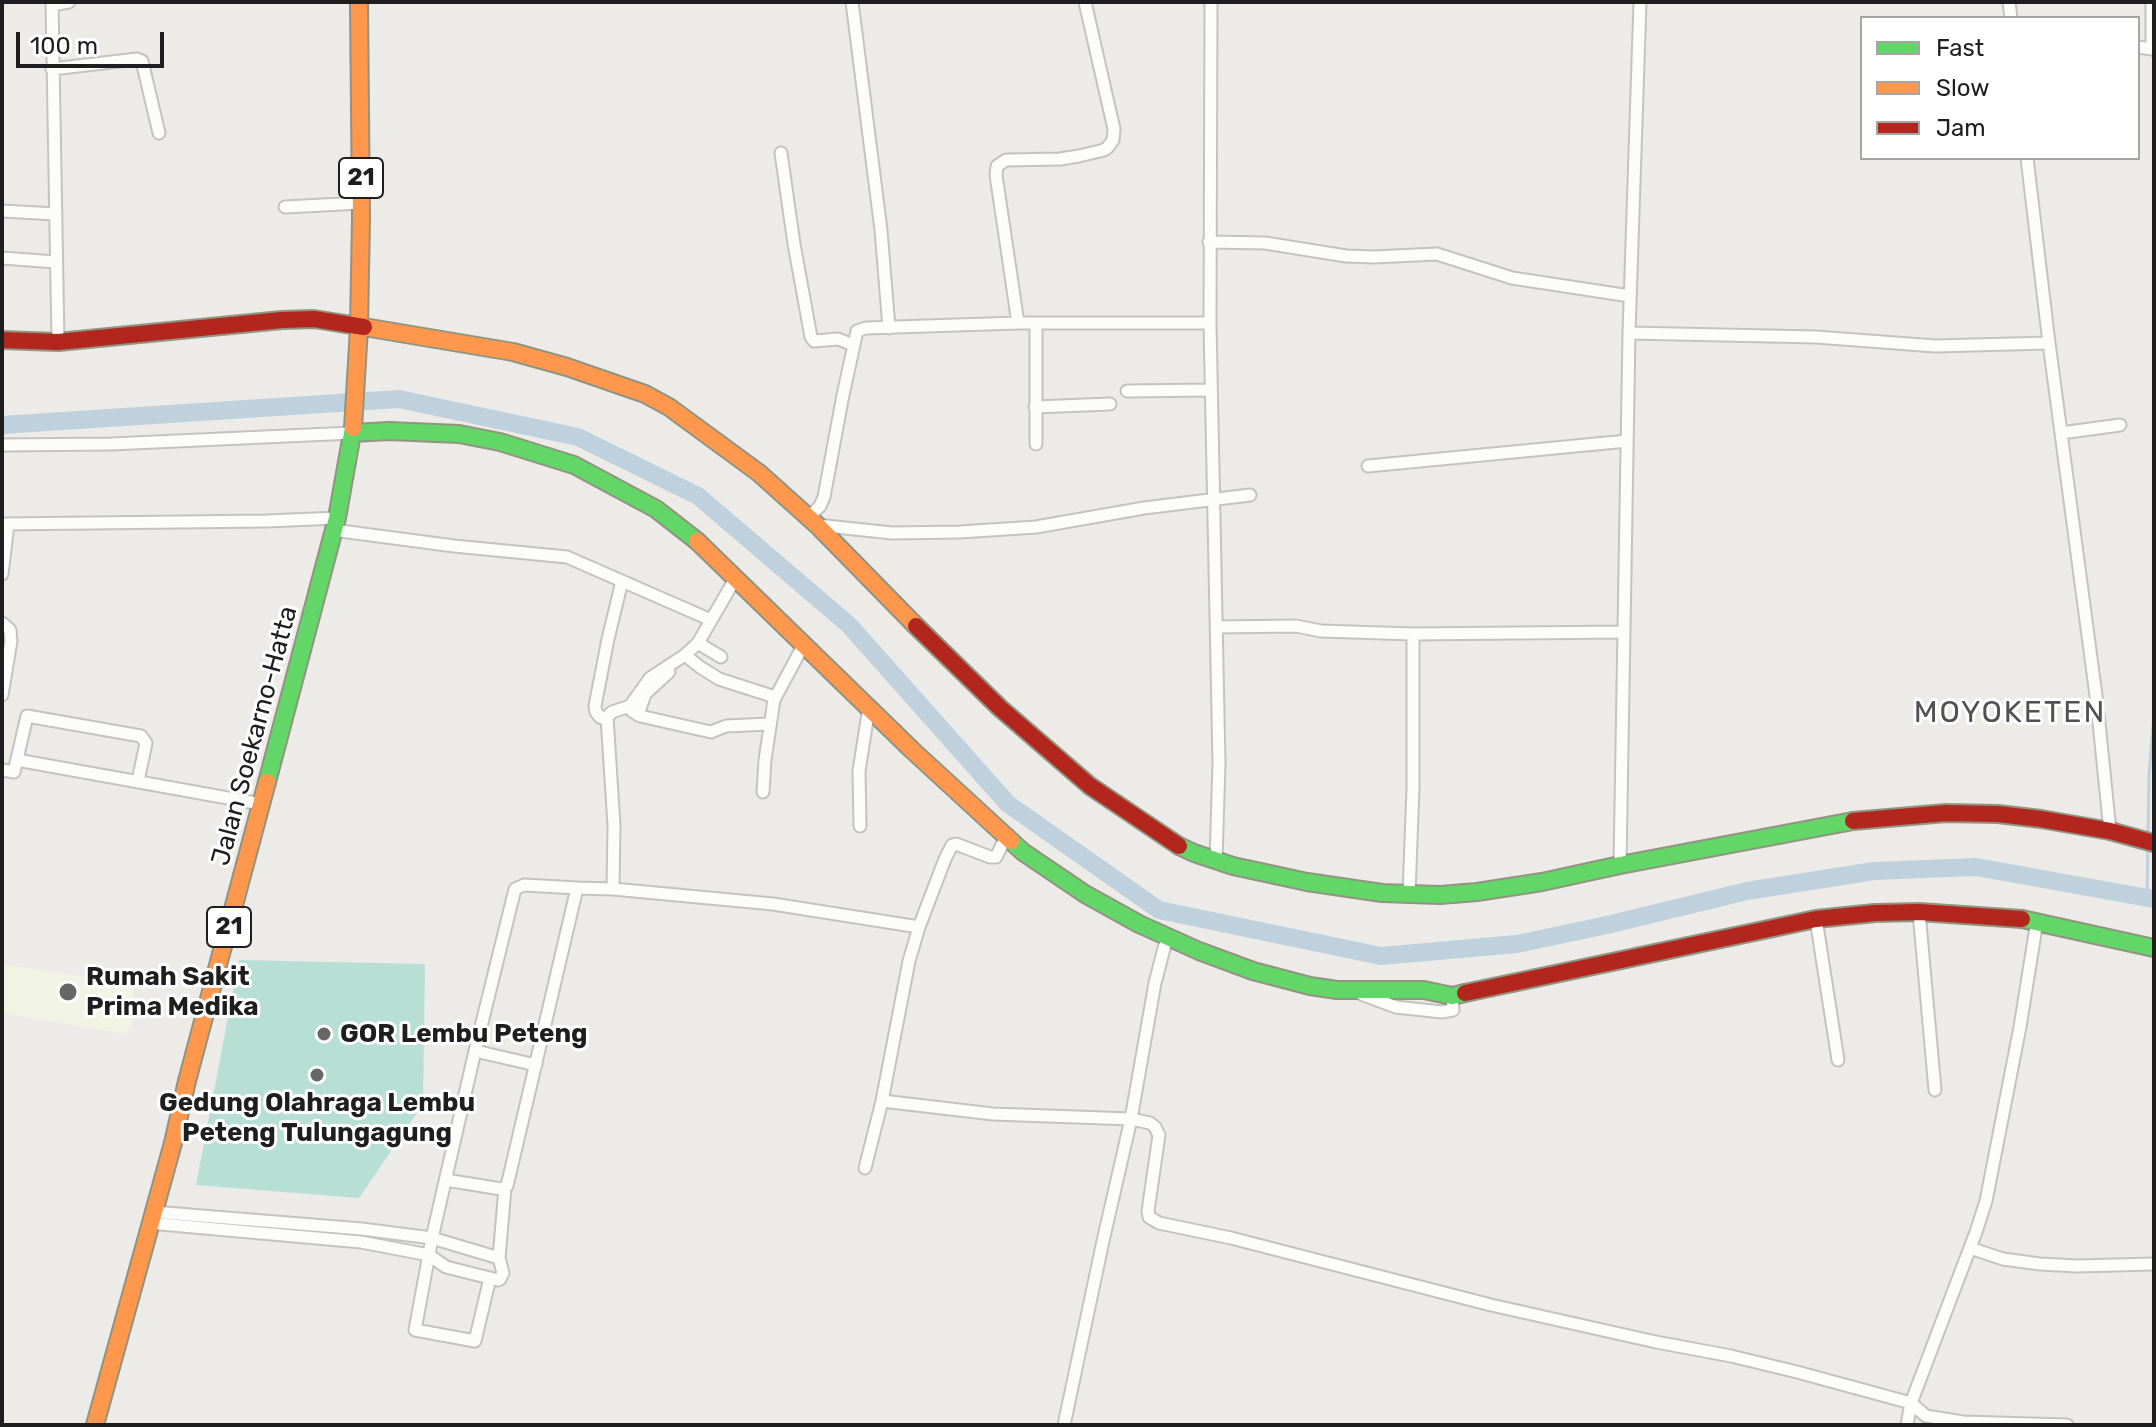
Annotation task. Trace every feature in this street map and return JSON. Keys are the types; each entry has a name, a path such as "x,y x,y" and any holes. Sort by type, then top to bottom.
{"main road":[{"name":"21","path":"352,430 359,328 359,2"},
{"path":"2,340 58,342 298,319 323,320 513,352 645,394 669,407 740,457 813,521 956,666 1074,773 1170,841 1216,861 1355,890 1440,895 1513,887 1835,824 1923,814 1998,814 2110,831 2154,843"},
{"path":"352,430 459,434 500,442 574,465 666,515 704,547 912,750 1006,837 1042,865 1085,894 1139,924 1253,971 1324,989 1424,990 1452,996 1816,919 1875,913 2013,917 2154,948"},
{"name":"Jalan Soekarno-Hatta","path":"95,1425 283,728 335,524 352,430"}],"street":[{"path":"58,342 52,4 69,2"},
{"path":"852,2 881,230 889,328"},
{"path":"1018,323 997,166 1006,160 1079,156 1104,150 1113,140 1111,116 1085,2"},
{"path":"1211,2 1209,242 1219,763 1216,861"},
{"path":"1620,865 1622,632 1640,2"},
{"path":"2140,47 2152,49 2152,2"},
{"path":"52,69 140,59 144,64 159,133"},
{"path":"781,153 811,337 814,341 838,339 853,345"},
{"path":"2027,160 2097,703 2110,831"},
{"path":"285,207 361,203"},
{"path":"2,211 56,214"},
{"path":"1209,242 1265,243 1346,256 1437,254 1512,278 1630,296"},
{"path":"2,258 56,262"},
{"path":"1210,323 1018,323 859,329 853,345 824,497 813,521 892,533 960,532 1036,527 1144,508 1250,495"},
{"path":"1036,323 1036,444"},
{"path":"1629,333 1816,337 1935,346 2049,343"},
{"path":"1127,391 1211,390"},
{"path":"1035,407 1110,404"},
{"path":"2061,433 2120,425"},
{"path":"2,445 111,444 352,430"},
{"path":"1368,466 1627,441"},
{"path":"2,574 5,524 267,521 335,524 454,546 555,554 574,559 711,620"},
{"path":"634,710 650,678 687,658 701,645 711,620 735,579"},
{"path":"607,720 600,717 595,706 622,581"},
{"path":"2,623 10,630 11,641 2,695"},
{"path":"1217,627 1296,626 1321,631 1413,634 1622,632"},
{"path":"1409,894 1413,634"},
{"path":"763,792 769,724 775,697 804,644"},
{"path":"701,645 721,657"},
{"path":"687,658 719,679 775,697"},
{"path":"860,826 859,771 869,707"},
{"path":"613,889 614,825 607,720 612,712 634,710 711,732 726,726 769,724"},
{"path":"2,770 14,772 27,716 141,736 146,743 138,781"},
{"path":"17,760 261,804"},
{"path":"865,1168 882,1101 909,961 919,927 952,845 994,858 1006,837"},
{"path":"490,1278 475,1341 415,1330 432,1238 515,889 524,885 613,889 773,904 919,927"},
{"path":"362,1236 429,1255 446,1267 498,1280 502,1276 499,1258 505,1188 577,888"},
{"path":"1919,912 1935,1090"},
{"path":"1816,919 1838,1060"},
{"path":"1907,1425 1911,1403 1986,1201 2037,921"},
{"path":"1064,1425 1167,937"},
{"path":"475,1051 536,1065"},
{"path":"882,1101 993,1114 1131,1119 1150,1123 1159,1135 1148,1211 1149,1217 1159,1223 1231,1238 1491,1305 1731,1356 1911,1403 1926,1416 1943,1420 2067,1425"},
{"path":"446,1180 505,1188"},
{"path":"151,1218 362,1236 432,1238 499,1258"},
{"path":"1970,1248 2003,1259 2040,1264 2154,1264"}],"shaded area":[{"name":"Rumah Sakit Prima Medika","path":"2,964 134,985 131,1027 128,1026 127,1034 2,1013"}],"green space":[{"name":"GOR Lembu Peteng","path":"239,960 425,964 423,1104 359,1198 196,1185"}],"waterway":[{"path":"2,425 399,399 578,437 698,496 849,625 1008,804 1159,910 1381,956 1517,944 1747,891 1874,871 1976,867 2154,899"},
{"path":"2148,834 2154,713"},
{"path":"2147,897 2148,849"}],"traffic: fast":[{"path":"267,782 337,518 353,428"},
{"path":"352,433 459,434 500,442 574,465 656,509 697,541"},
{"path":"1179,846 1233,866 1307,882 1382,893 1440,895 1542,882 1853,821"},
{"path":"1011,841 1085,894 1139,924 1253,971 1337,990 1424,990 1452,996 1465,993"},
{"path":"2022,919 2154,948"}],"traffic: slow":[{"path":"353,428 361,219 359,2"},
{"path":"364,327 513,352 645,394 669,407 759,473 817,525 916,626"},
{"path":"697,541 912,750 1011,841"},
{"path":"95,1425 173,1143 267,782"}],"traffic: jam":[{"path":"2,340 58,342 282,320 314,319 364,327"},
{"path":"916,626 1000,708 1090,786 1179,846"},
{"path":"1853,821 1946,813 1998,814 2110,831 2154,843"},
{"path":"1465,993 1816,919 1919,912 2022,919"}],"place":[{"name":"Rumah Sakit Prima Medika","path":"68,992"},
{"name":"GOR Lembu Peteng","path":"324,1034"},
{"name":"Gedung Olahraga Lembu Peteng Tulungagung","path":"317,1075"}],"district":[{"name":"MOYOKETEN","path":"2010,713"}]}
